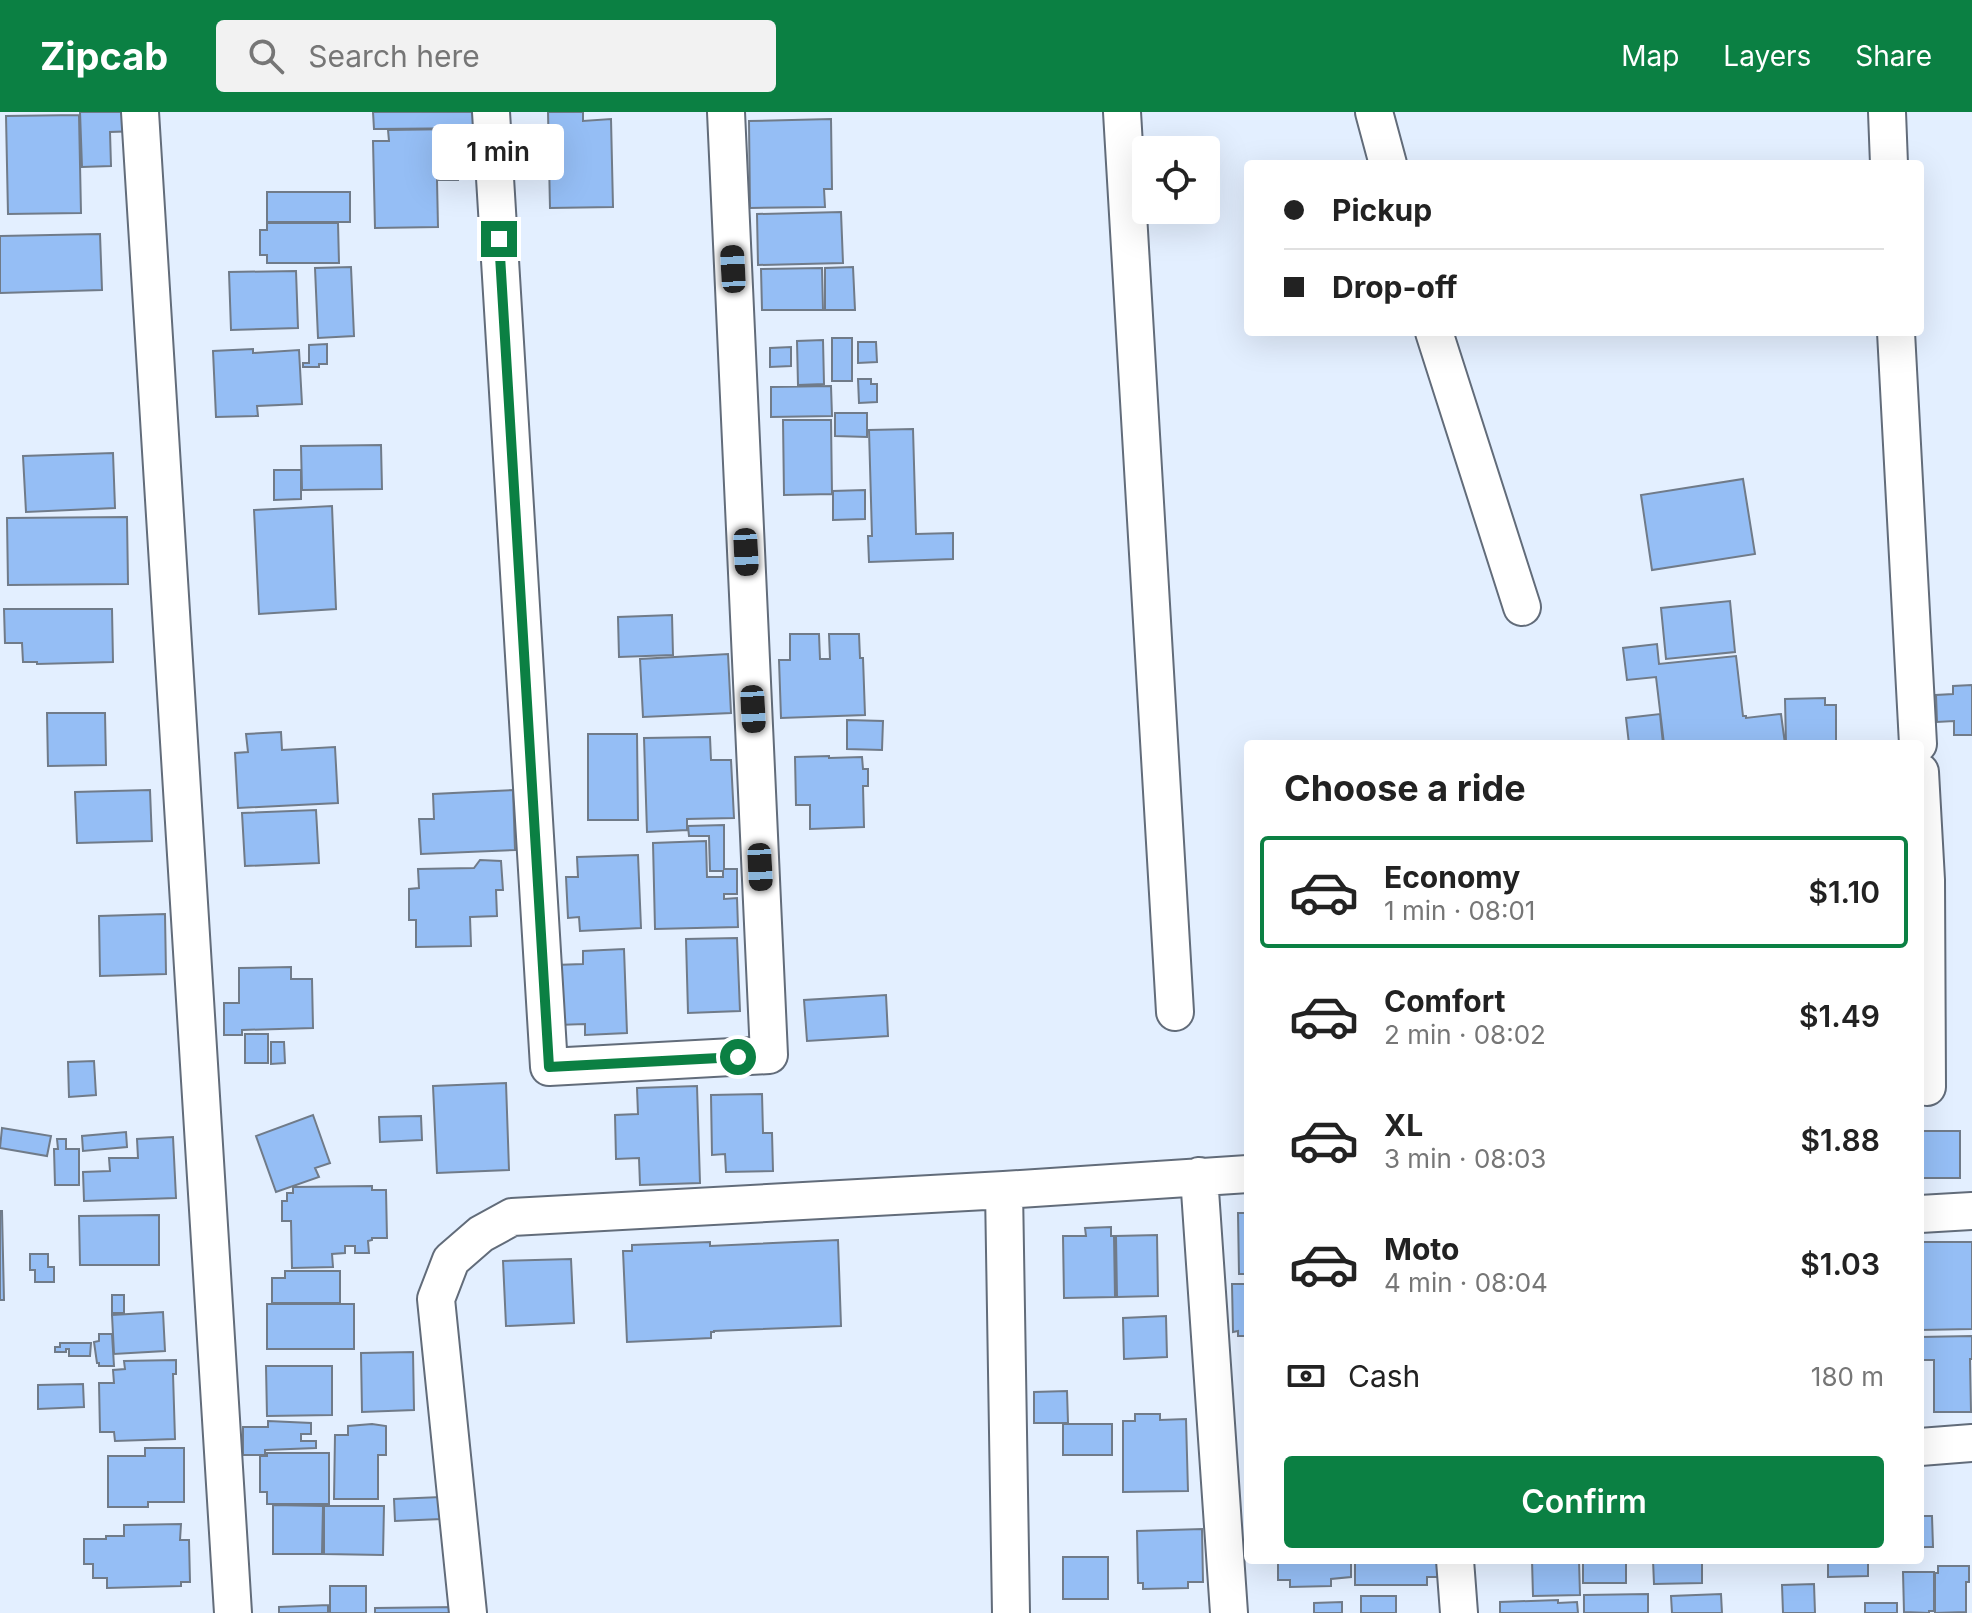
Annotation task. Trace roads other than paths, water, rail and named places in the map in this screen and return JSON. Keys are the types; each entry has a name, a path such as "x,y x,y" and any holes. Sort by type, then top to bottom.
{"street":[{"path":"140,112 233,1613"},
{"path":"491,112 549,1067 769,1055 726,112"},
{"path":"1122,112 1175,1012"},
{"path":"1374,112 1387,160"},
{"path":"1887,112 1889,160"},
{"path":"1435,336 1522,607"},
{"path":"1896,336 1918,740"},
{"path":"1924,844 1927,1087"},
{"path":"468,1613 436,1299 451,1260 481,1234 512,1217 1244,1174"},
{"path":"1199,1176 1229,1613"},
{"path":"1004,1190 1011,1613"},
{"path":"1924,1214 1972,1211"},
{"path":"1924,1447 1972,1443"},
{"path":"1455,1564 1459,1613"}]}
